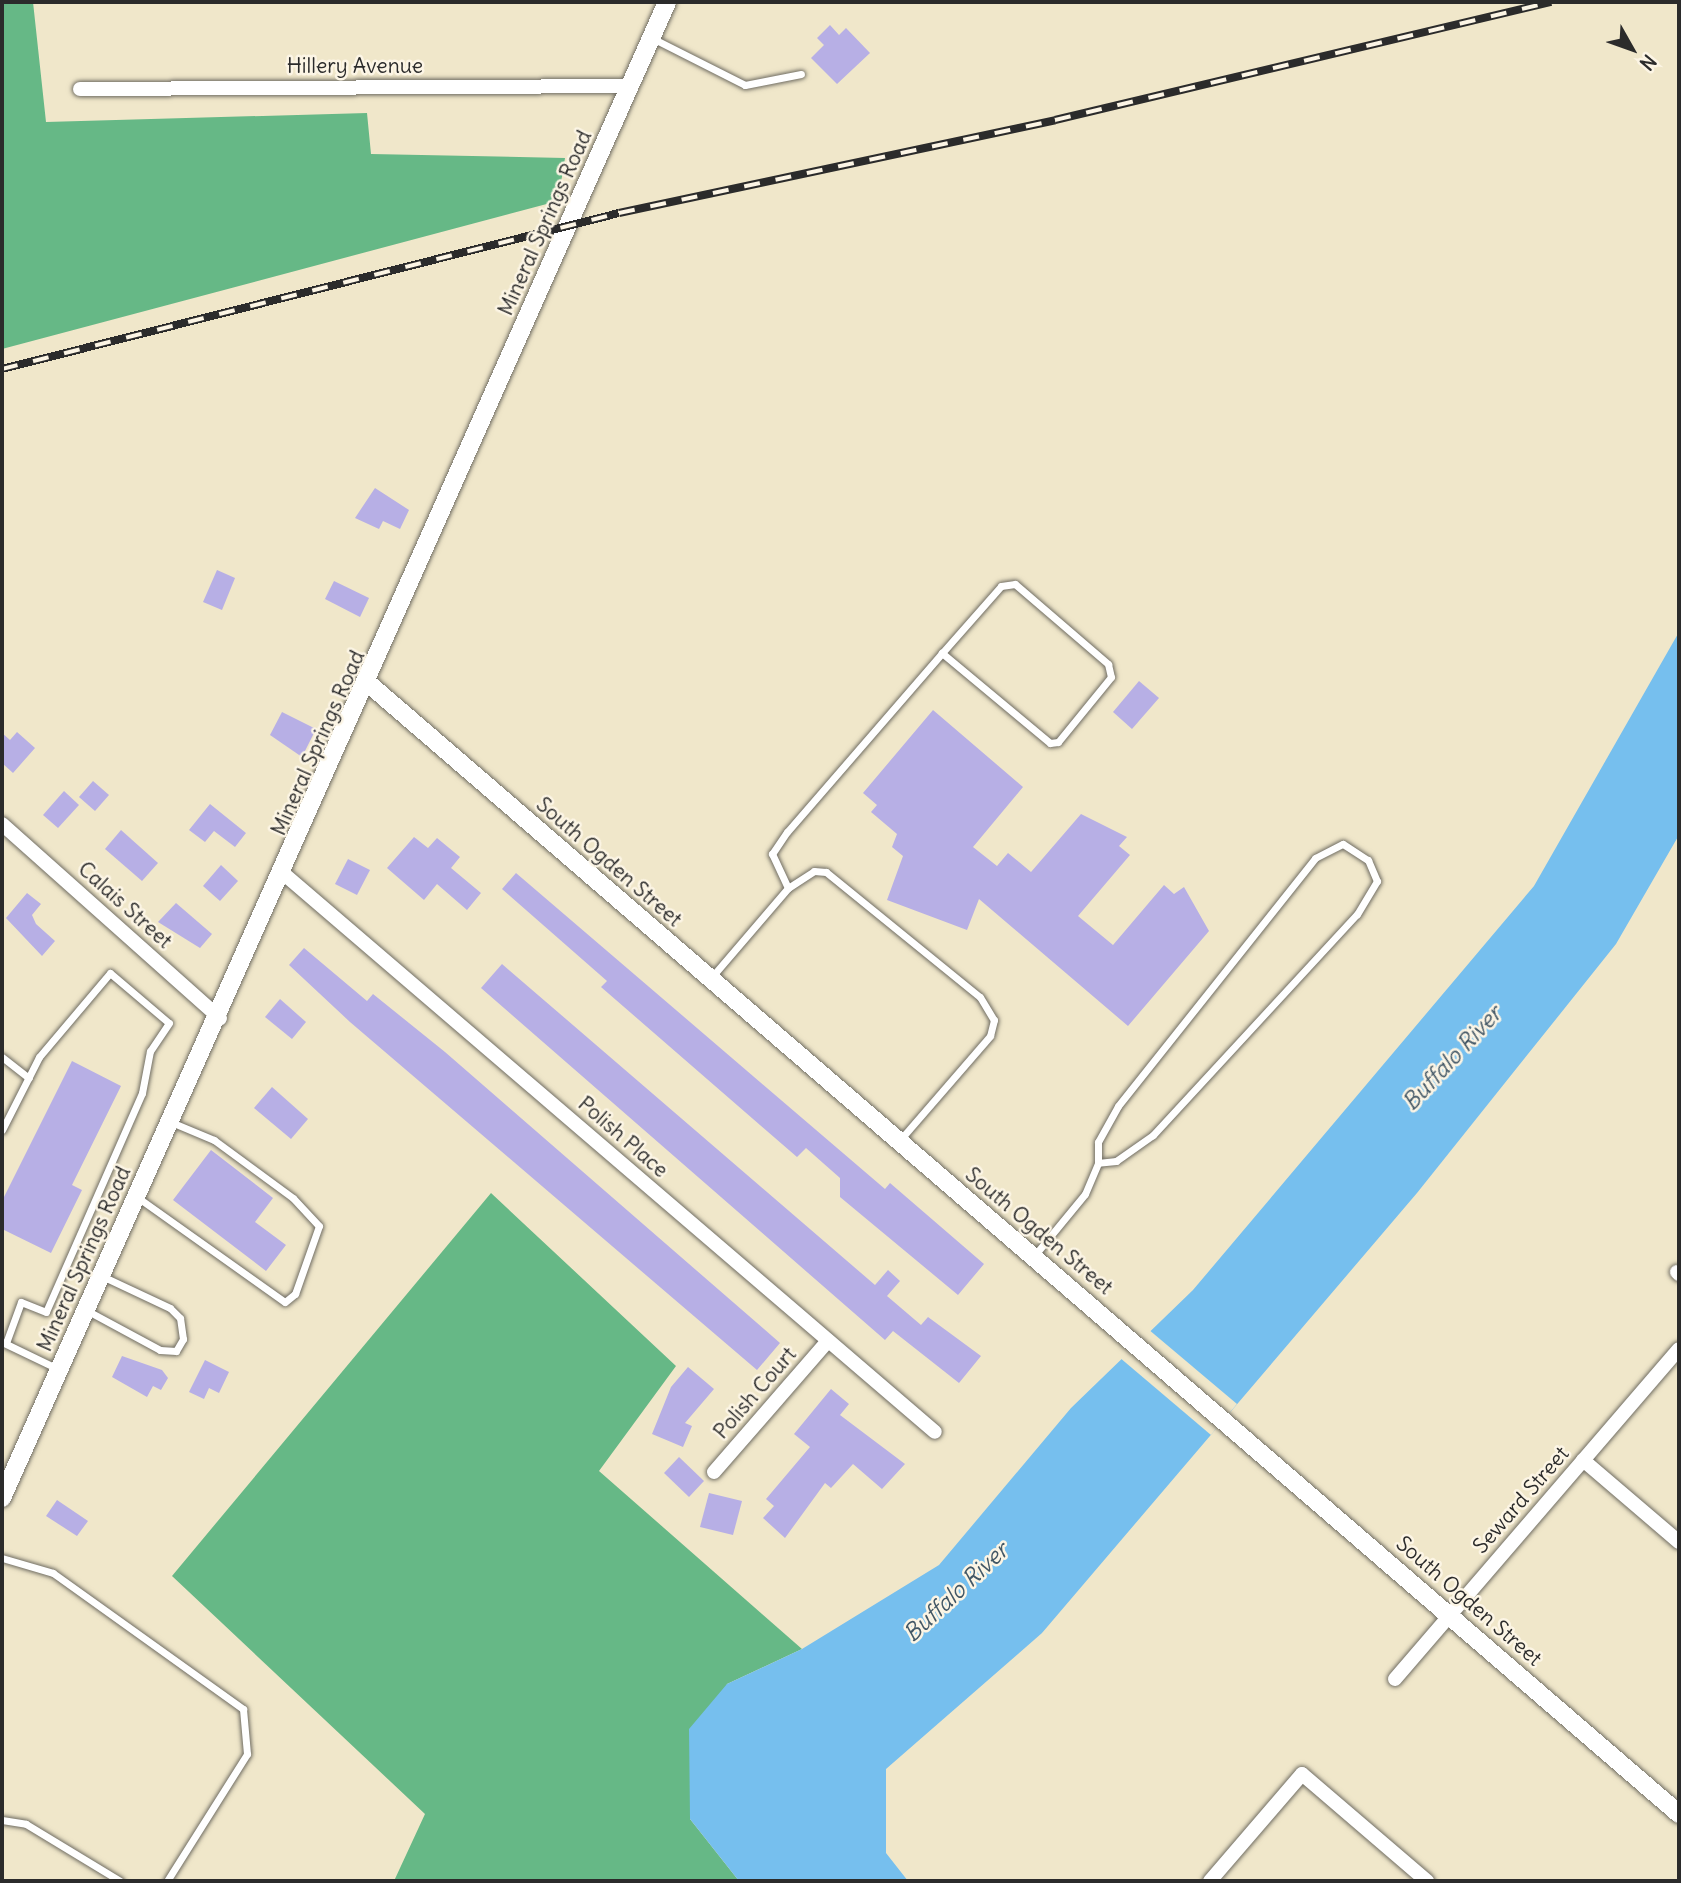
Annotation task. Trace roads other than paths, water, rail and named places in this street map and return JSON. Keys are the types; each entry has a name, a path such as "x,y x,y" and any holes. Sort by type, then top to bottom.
{"street":[{"name":"Mineral Springs Road","path":"2,1498 369,684 667,2"},
{"name":"Hillery Avenue","path":"80,89 630,86"},
{"name":"South Ogden Street","path":"369,684 1679,1814"},
{"name":"Calais Street","path":"2,824 220,1018"},
{"name":"Polish Place","path":"284,874 935,1432"},
{"name":"Polish Court","path":"714,1472 828,1341"},
{"name":"Seward Street","path":"1395,1679 1679,1349"},
{"path":"1583,1460 1679,1542"},
{"path":"1210,1881 1302,1774 1427,1881"}],"lane":[{"path":"652,37 745,85 801,74"},
{"path":"788,888 772,854 942,653 1006,582 1108,664 1111,677 1058,742 1050,743 942,653"},
{"path":"1034,1256 1077,1206 1098,1163 1098,1142 1118,1106 1315,858 1343,845 1368,860 1377,881 1357,914 1153,1135 1116,1161 1098,1163"},
{"path":"710,979 788,888 814,871 826,872 980,997 994,1020 978,1050 899,1142"},
{"path":"2,1130 29,1078 110,973 169,1023 150,1051 142,1093 46,1312 21,1302 4,1343 59,1370"},
{"path":"2,1057 29,1078"},
{"path":"137,1196 285,1302 295,1294 319,1226 293,1198 214,1140 170,1122"},
{"path":"86,1310 160,1350 176,1351 183,1339 180,1318 170,1308 102,1276"},
{"path":"2,1558 53,1573 243,1709 247,1754 167,1881"},
{"path":"2,1820 26,1824 120,1881"}],"water":[{"name":"Buffalo River","path":"1679,632 1679,835 1616,944 1417,1193 1042,1633 886,1769 886,1853 908,1881 739,1881 690,1819 689,1729 727,1684 802,1649 939,1565 1071,1408 1193,1290 1534,886"}],"railway":[{"path":"2,369 619,213 1055,120 1551,2"}]}
